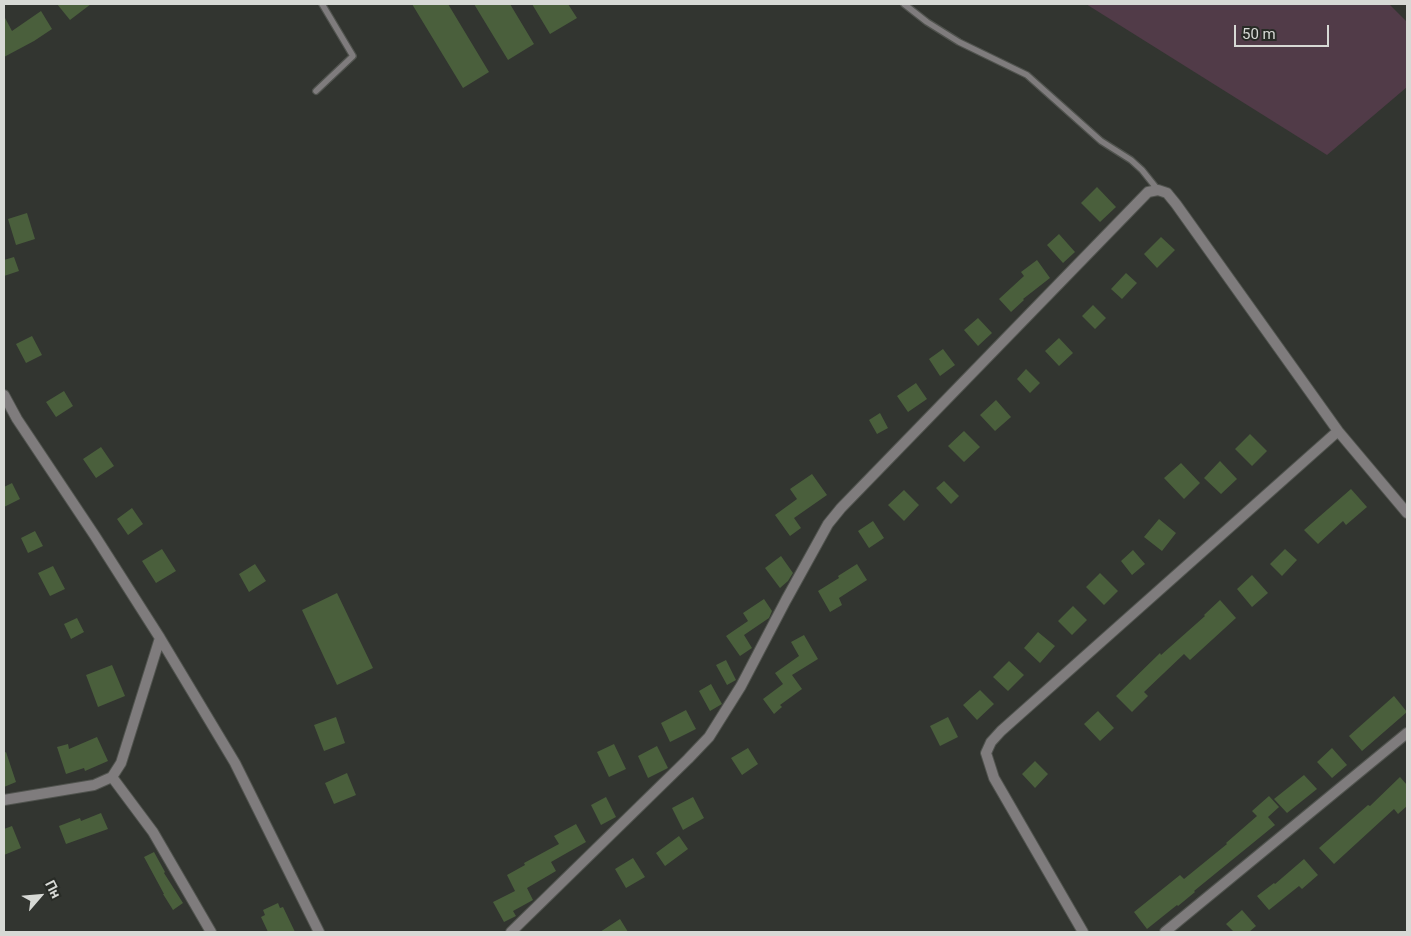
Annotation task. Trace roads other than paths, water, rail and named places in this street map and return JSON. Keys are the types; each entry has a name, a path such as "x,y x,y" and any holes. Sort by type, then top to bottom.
{"street":[{"path":"511,932 709,737 741,686 828,524 841,508 1148,192 1158,190 1167,193 1176,204 1338,431 1407,512"},
{"path":"4,395 17,420 95,536 160,638 235,763 319,932"},
{"path":"1083,932 994,778 986,753 991,742 1338,431"},
{"path":"4,800 94,785 112,777 124,755 160,638"},
{"path":"1165,932 1407,733"},
{"path":"112,777 152,832 211,932"}],"lane":[{"path":"316,91 353,56 322,4"},
{"path":"904,4 927,22 959,42 1027,75 1101,141 1131,160 1158,190"}]}
